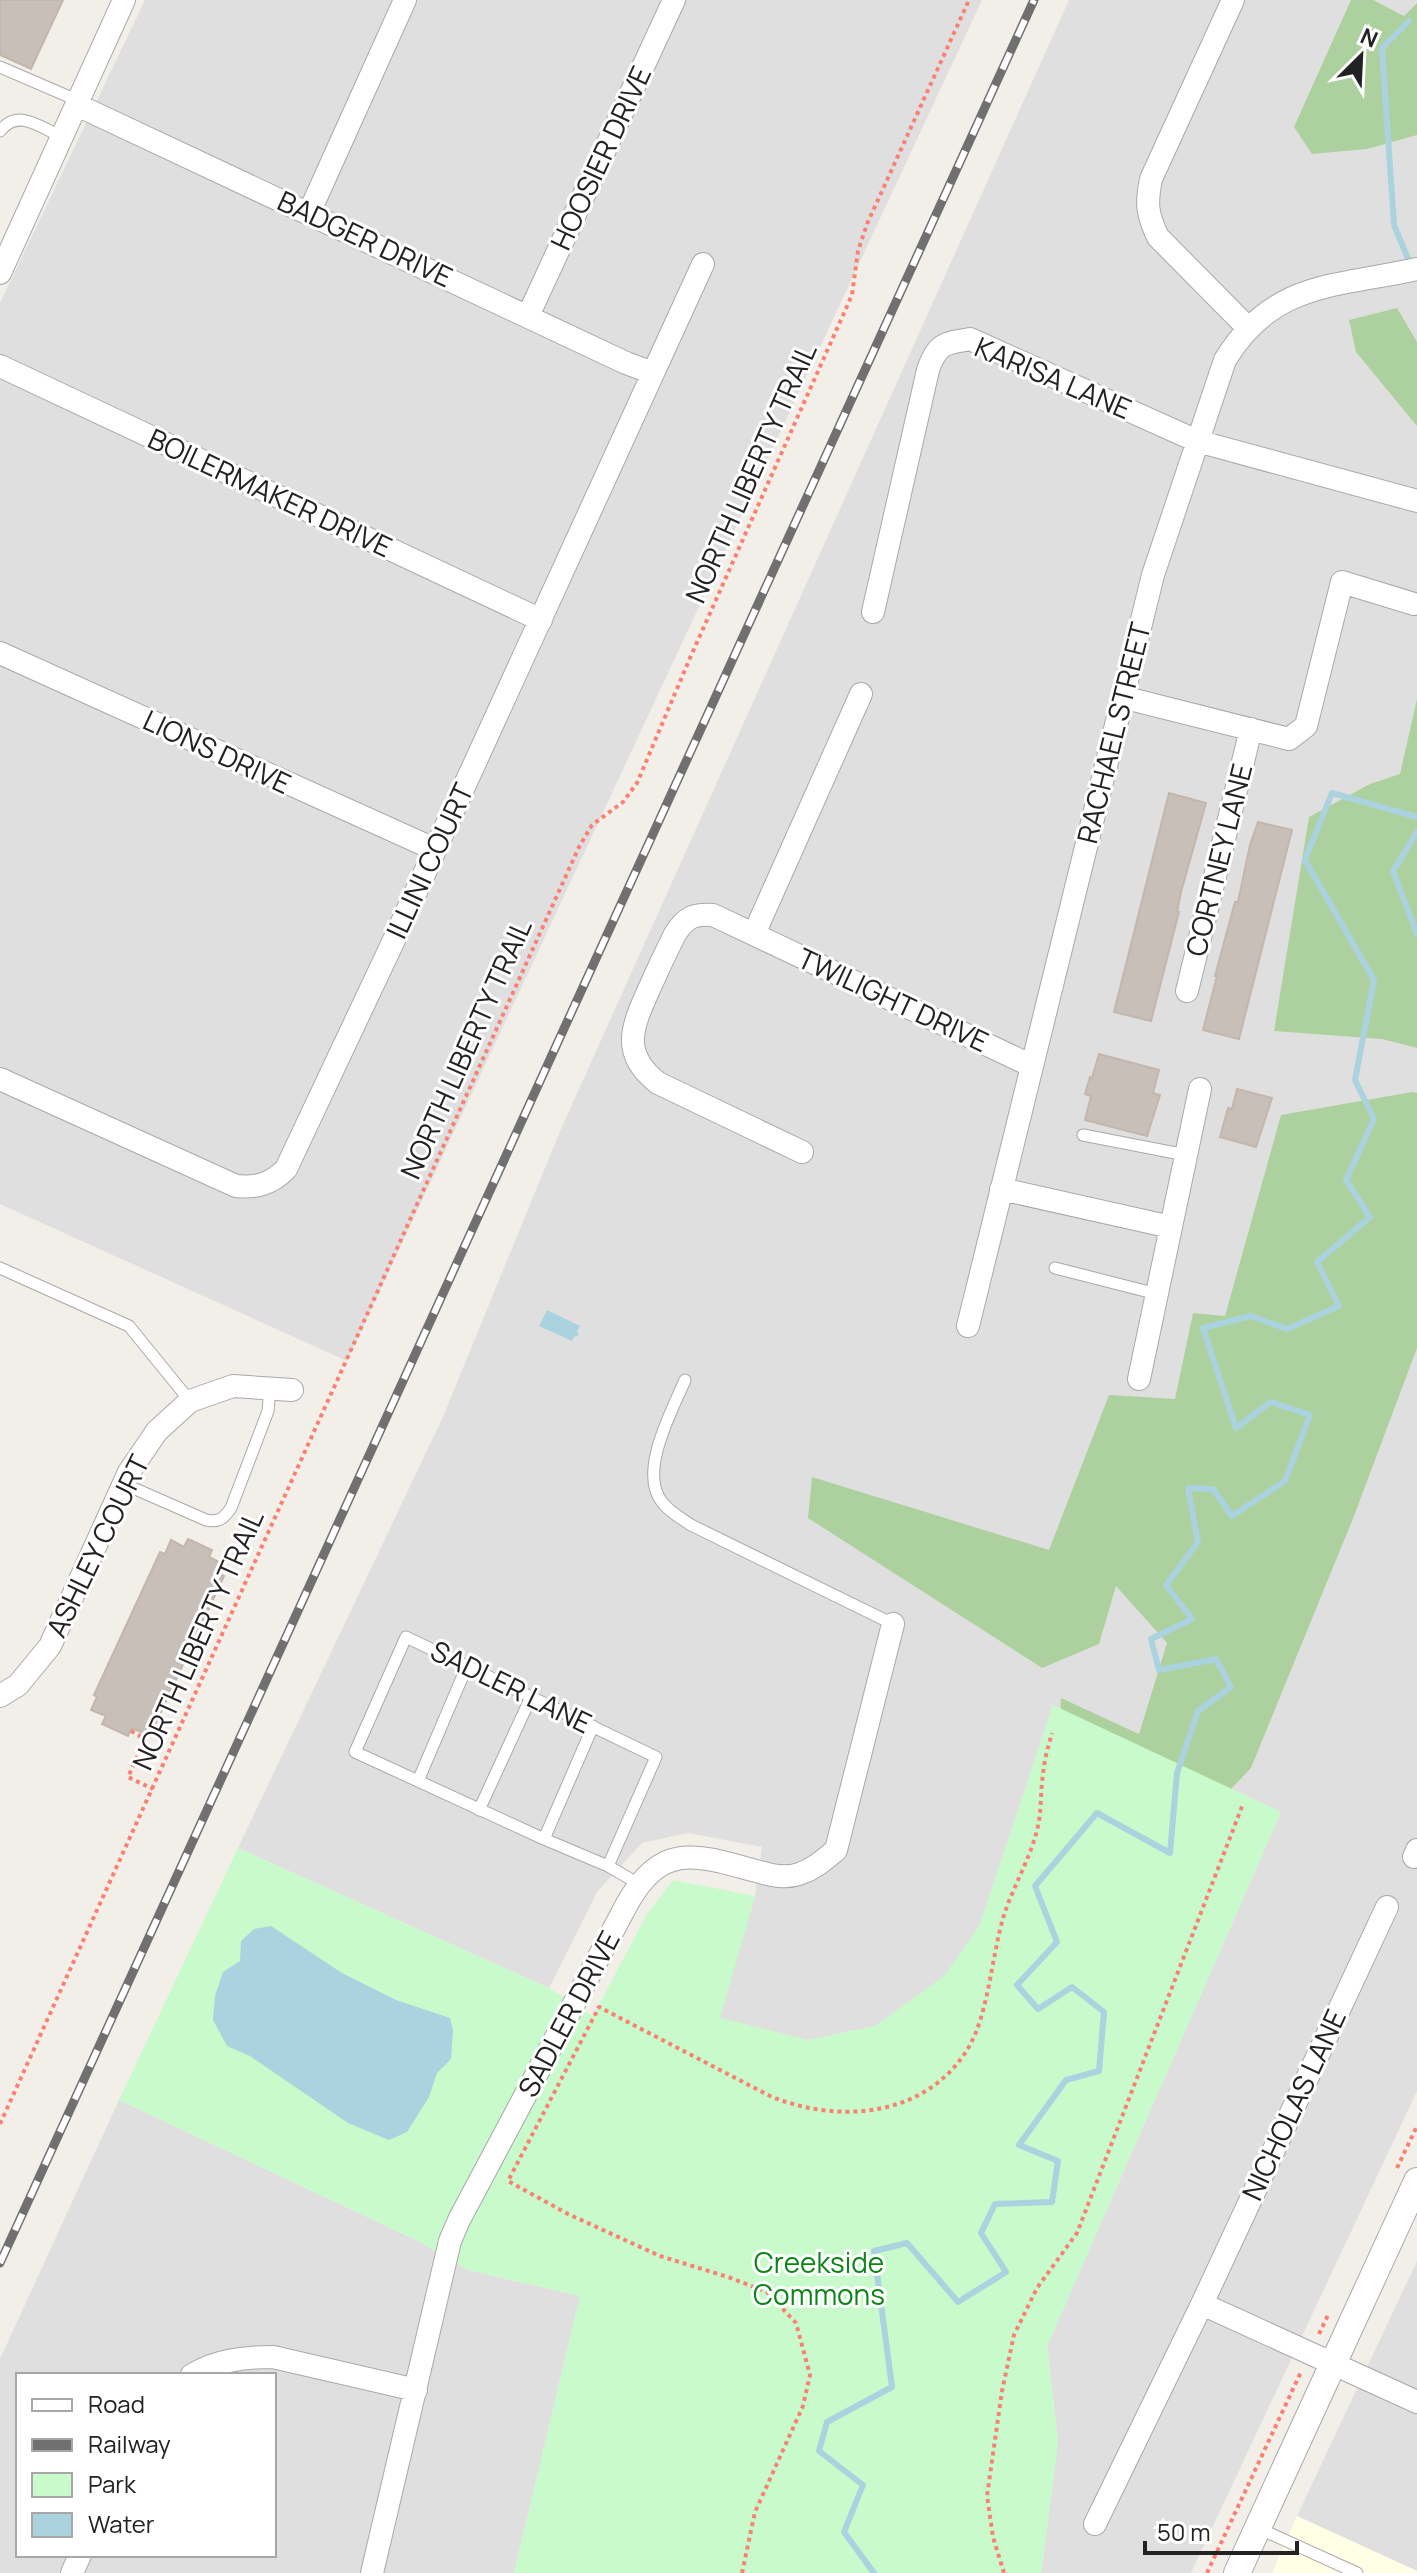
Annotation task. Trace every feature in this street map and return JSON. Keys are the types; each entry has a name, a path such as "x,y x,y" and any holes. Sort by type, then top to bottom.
{"street":[{"path":"0,273 124,0"},
{"path":"309,213 405,0"},
{"name":"HOOSIER DRIVE","path":"528,316 674,0"},
{"path":"1233,0 1151,179 1147,201 1149,219 1158,237 1249,329"},
{"name":"BADGER DRIVE","path":"78,103 653,373"},
{"name":"ILLINI COURT","path":"0,1079 236,1186 251,1188 270,1183 286,1169 703,264"},
{"name":"RACHAEL STREET","path":"968,1326 1153,575 1225,360 1236,342 1283,301 1305,291 1409,271"},
{"name":"KARISA LANE","path":"873,612 928,370 935,351 949,342 970,339 1197,441 1417,501"},
{"name":"BOILERMAKER DRIVE","path":"0,366 541,620"},
{"name":"CORTNEY LANE","path":"1122,697 1289,739 1306,726 1342,582 1414,604"},
{"name":"LIONS DRIVE","path":"0,653 434,849"},
{"path":"754,934 861,694"},
{"name":"CORTNEY LANE","path":"1187,991 1251,729"},
{"name":"TWILIGHT DRIVE","path":"802,1152 658,1083 643,1072 634,1057 632,1039 635,1021 675,934 683,921 695,914 713,915 1032,1066"},
{"path":"1139,1379 1200,1089"},
{"path":"1001,1189 1171,1227"},
{"name":"ASHLEY COURT","path":"0,1696 18,1685 50,1646 124,1484 157,1431 190,1401 233,1386 281,1388"},
{"name":"SADLER DRIVE","path":"372,2573 442,2270 459,2220 639,1884 660,1866 679,1857 702,1857 778,1877 797,1875 818,1866 836,1850 893,1624"},
{"name":"NICHOLAS LANE","path":"1095,2524 1202,2304 1387,1907"},
{"path":"1237,2573 1417,2181"},
{"path":"1202,2304 1417,2402"},
{"path":"196,2373 221,2362 273,2357 416,2390"}],"lane":[{"path":"0,67 78,103"},
{"path":"0,131 14,118 62,137"},
{"path":"1083,1135 1186,1155"},
{"path":"0,1268 129,1326 190,1401"},
{"path":"1055,1268 1157,1294"},
{"path":"685,1380 663,1432 652,1472 653,1488 661,1502 691,1525 893,1624"},
{"path":"124,1484 206,1520 215,1522 224,1518 231,1508 268,1411 281,1388"},
{"name":"SADLER LANE","path":"608,1866 656,1757 406,1637 355,1752 608,1866 639,1884"},
{"path":"418,1781 467,1666"},
{"path":"479,1810 531,1697"},
{"path":"544,1839 593,1726"},
{"path":"1258,2528 1357,2573"}],"path":[{"name":"NORTH LIBERTY TRAIL","path":"0,2124 579,847 592,825 623,802 637,783 852,295 858,251 867,224 969,0"},
{"path":"131,1731 139,1735 143,1744 128,1777 153,1789"},
{"path":"742,2573 755,2512 803,2406 810,2375 796,2323 767,2292 660,2256 568,2214 508,2181 599,2007 796,2107 827,2113 877,2110 924,2091 942,2078 971,2044 1004,1916 1037,1830 1043,1771 1052,1733"},
{"path":"1004,2573 993,2537 987,2496 1002,2391 1014,2335 1037,2288 1077,2233 1243,1804"},
{"path":"1207,2573 1302,2369"}],"shaded area":[{"path":"145,0 982,0 347,1361 0,1204 0,303"},
{"path":"1069,0 1417,0 1417,2091 1191,2573 1041,2573 1058,2442 1047,2346 1281,1812 1053,1705 979,1927 944,1977 875,2026 808,2040 719,2018 755,1896 762,1847 688,1833 642,1843 597,1892 549,1988 238,1848 442,1419 561,1129"},
{"path":"119,2100 418,2241 468,2270 580,2296 514,2573 0,2573 0,2359"},
{"path":"1417,2261 1417,2571 1297,2516"},
{"path":"1297,2516 1417,2571 1417,2573 1272,2573"}],"green space":[{"path":"1351,0 1373,0 1404,16 1417,3 1417,135 1367,149 1312,154 1294,127"},
{"path":"1397,308 1417,342 1417,426 1356,352 1349,320"},
{"path":"1417,699 1417,1048 1382,1039 1274,1031 1309,817 1370,784 1400,774"},
{"path":"1417,1093 1417,1348 1354,1516 1251,1768 897,2140 1060,1721 1061,1698 1139,1734 1167,1643 1116,1586 1099,1644 1042,1668 808,1518 812,1477 1049,1550 1109,1395 1175,1399 1193,1313 1225,1316 1281,1115"},
{"name":"Creekside Commons","path":"1053,1705 1281,1812 1047,2346 1058,2442 1041,2573 514,2573 580,2296 468,2270 418,2241 119,2100 238,1848 549,1988 593,2016 647,1914 673,1880 755,1896 720,2018 808,2040 875,2026 944,1976 979,1927"}],"water":[{"path":"547,1310 580,1326 577,1331 579,1335 572,1341 539,1326"},
{"path":"271,1926 342,1973 396,2000 450,2018 453,2030 451,2059 437,2073 429,2097 407,2132 389,2140 348,2123 250,2056 227,2046 213,2020 215,1996 223,1972 240,1961 241,1941 254,1929"}],"building":[{"path":"0,0 63,0 31,69 0,55"},
{"path":"1169,793 1206,803 1181,892 1179,912 1151,1021 1114,1012"},
{"path":"1258,822 1292,830 1239,1039 1203,1030"},
{"path":"1099,1054 1159,1070 1153,1093 1160,1095 1147,1136 1085,1120 1091,1096 1085,1094"},
{"path":"1237,1089 1272,1098 1256,1147 1220,1137"},
{"path":"188,1539 212,1550 209,1557 223,1564 219,1573 224,1576 150,1736 132,1728 128,1736 102,1724 106,1716 91,1710 97,1697 94,1695 160,1552 165,1554 171,1540 184,1547"}],"waterway":[{"path":"1409,21 1382,48 1394,225 1411,266"},
{"path":"874,2573 844,2532 863,2485 819,2451 827,2422 892,2387 874,2251 907,2243 958,2302 1006,2272 981,2233 995,2204 1052,2202 1058,2161 1019,2145 1066,2080 1099,2071 1104,2012 1072,1987 1038,2009 1017,1985 1057,1942 1035,1886 1097,1813 1170,1853 1177,1773 1198,1711 1231,1687 1216,1659 1159,1670 1151,1639 1192,1619 1166,1585 1198,1542 1188,1488 1213,1489 1232,1516 1285,1481 1310,1415 1271,1402 1236,1428 1203,1328 1251,1316 1287,1329 1339,1306 1317,1262 1370,1217 1346,1180 1374,1119 1355,1080 1374,980 1305,860 1332,793 1417,817"},
{"path":"1417,832 1393,871 1417,934"}],"railway":[{"path":"0,2263 1034,0"}]}
